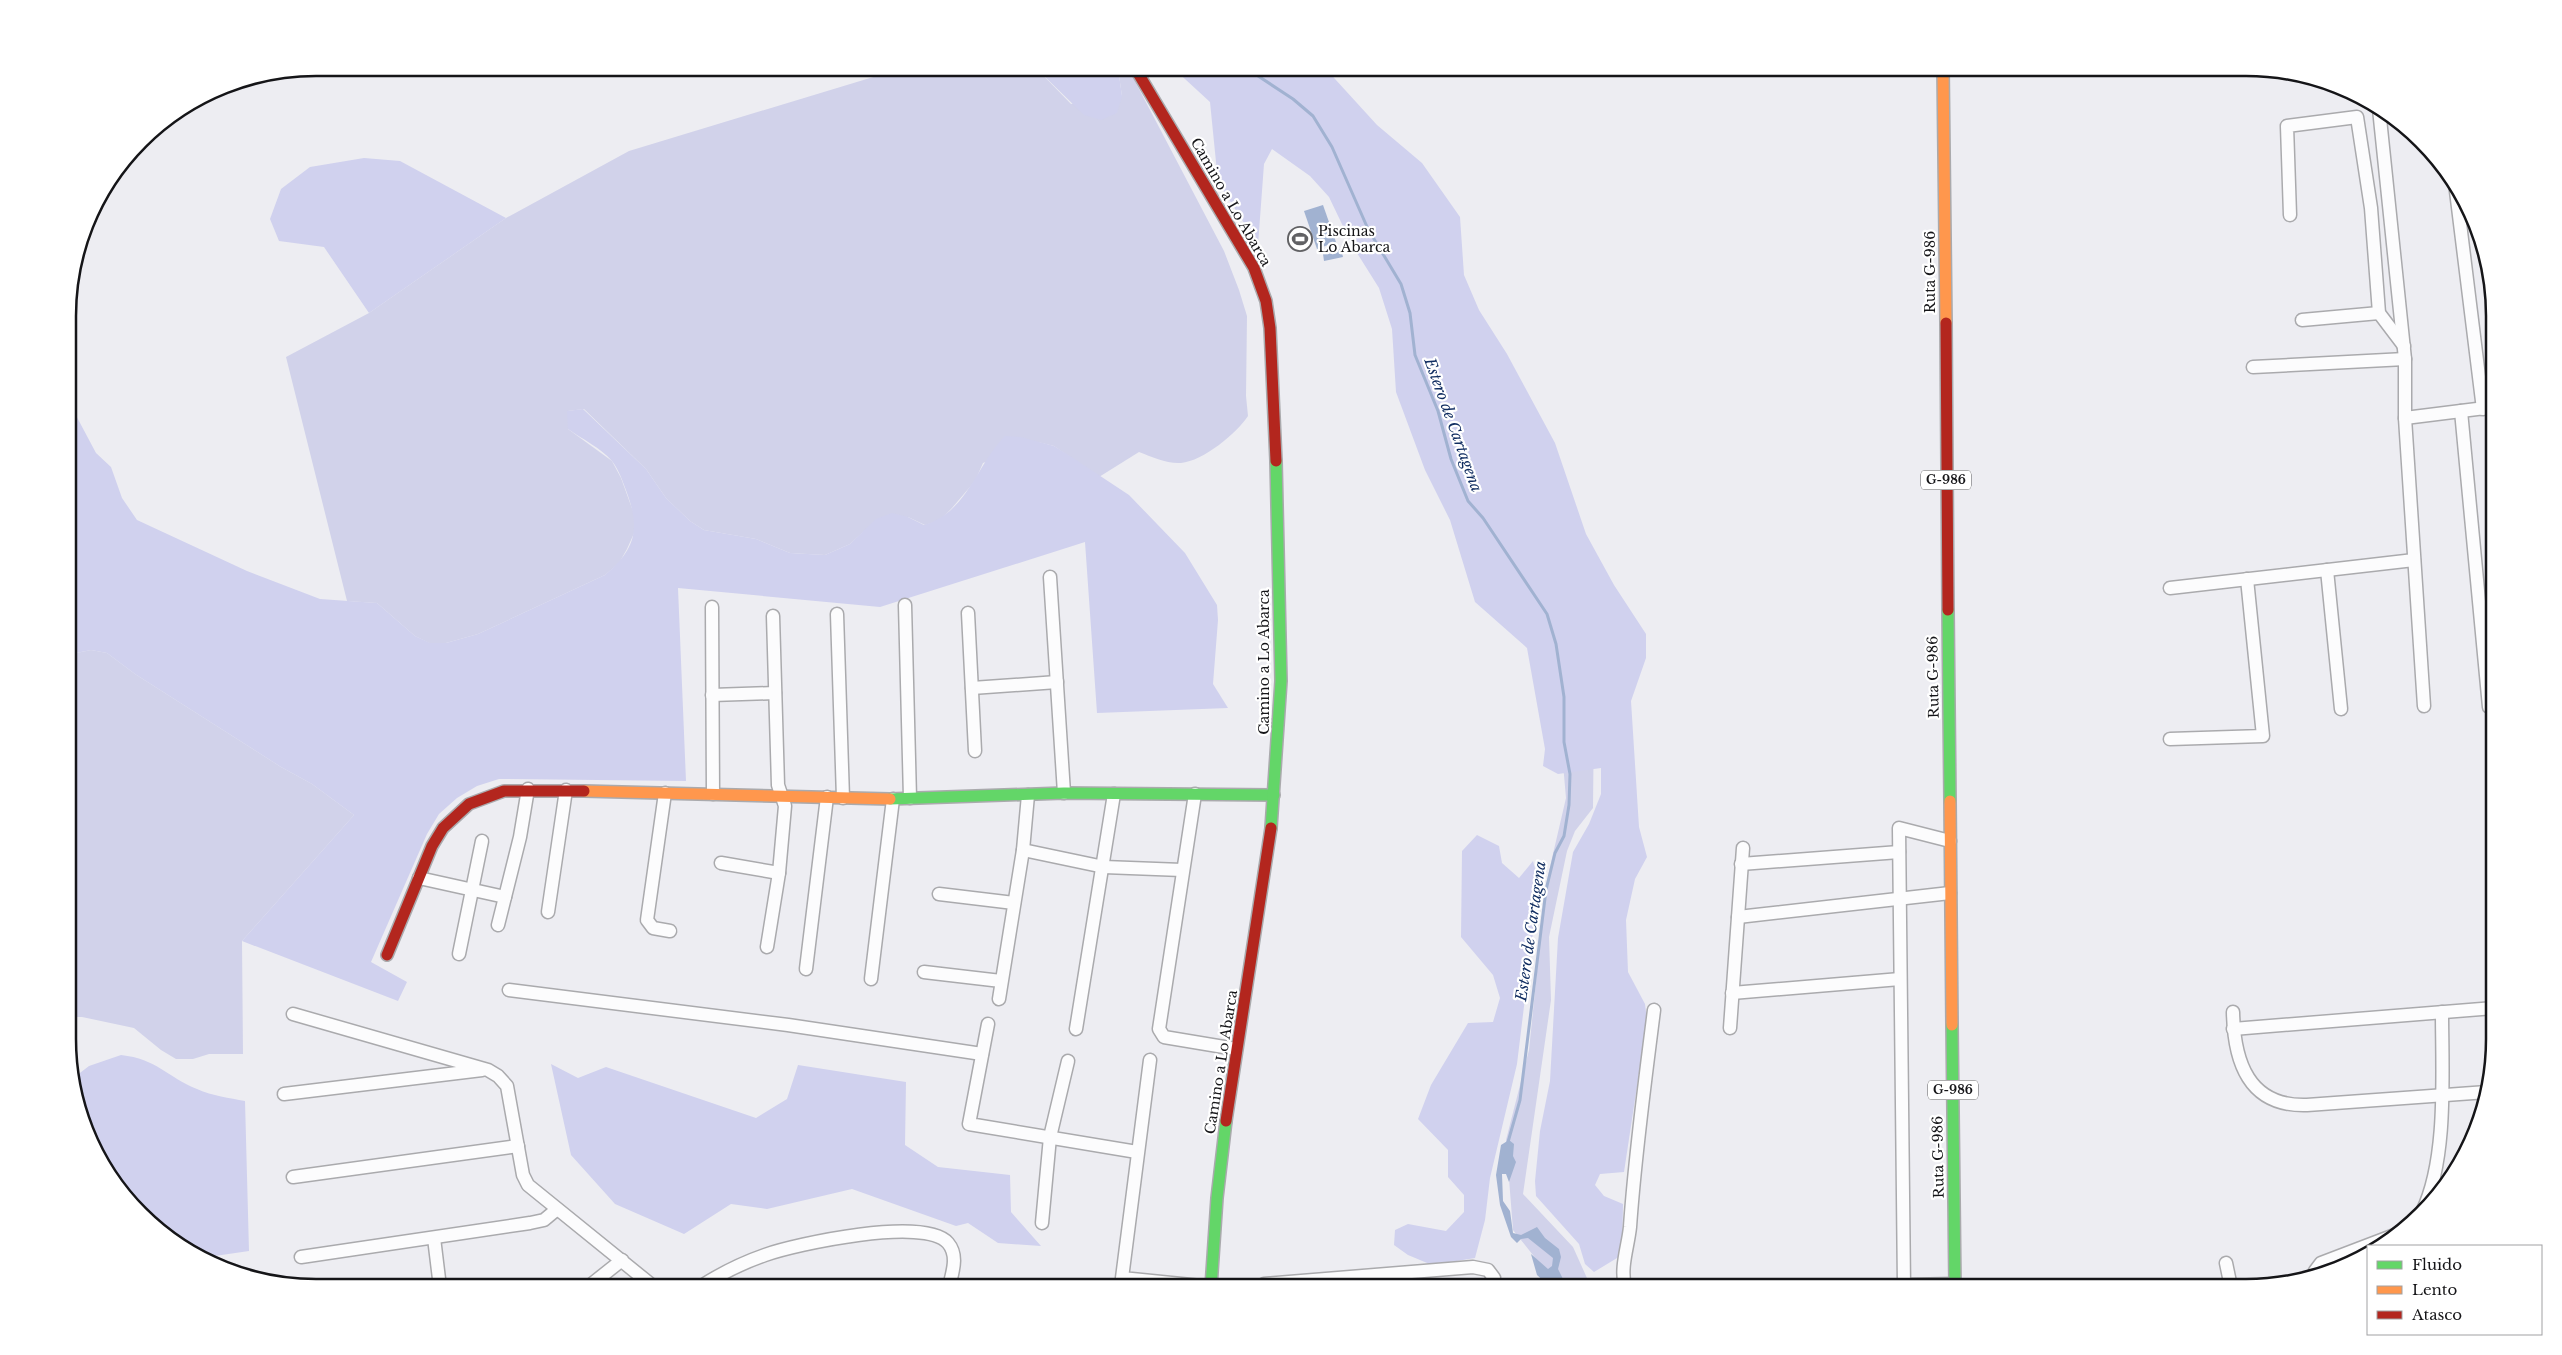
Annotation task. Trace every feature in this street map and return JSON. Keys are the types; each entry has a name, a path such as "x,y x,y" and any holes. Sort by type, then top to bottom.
{"main road":[{"name":"Camino a Lo Abarca","path":"1140,76 1254,268 1266,301 1270,328 1281,614 1280,696 1274,795 1264,885 1236,1049 1212,1239 1211,1279"},
{"name":"Ruta G-986","path":"1943,76 1955,1279"},
{"path":"387,955 437,837 459,811 492,794 528,789 843,798 1064,794 1274,795"}],"street":[{"path":"2290,214 2287,126 2357,117 2373,113"},
{"path":"2357,117 2370,208 2379,313 2404,346"},
{"path":"2380,117 2405,359 2405,418 2424,706"},
{"path":"2458,205 2486,394"},
{"path":"2302,320 2379,313"},
{"path":"2253,367 2405,359"},
{"path":"2405,418 2486,408"},
{"path":"2461,411 2486,674"},
{"path":"2170,588 2414,560"},
{"path":"2326,570 2341,708"},
{"path":"1050,577 1064,794"},
{"path":"2170,739 2263,736 2247,579"},
{"path":"905,605 910,798"},
{"path":"712,607 713,794"},
{"path":"968,613 975,751"},
{"path":"838,614 843,798"},
{"path":"767,947 778,873 785,806 778,785 773,616"},
{"path":"972,688 1057,682"},
{"path":"712,695 776,693"},
{"path":"498,925 528,789"},
{"path":"548,912 566,790"},
{"path":"665,793 647,920 653,928 670,931"},
{"path":"1076,1029 1104,867 1114,794"},
{"path":"1195,794 1159,1029 1164,1037 1236,1049"},
{"path":"999,998 1023,850 1028,795"},
{"path":"806,969 827,797"},
{"path":"871,979 893,798"},
{"path":"1904,1279 1899,828 1950,841"},
{"path":"459,954 482,841"},
{"path":"1730,1028 1743,848"},
{"path":"1023,850 1104,867 1182,870"},
{"path":"1741,864 1899,852"},
{"path":"721,863 778,873"},
{"path":"419,878 505,897"},
{"path":"1738,918 1950,893"},
{"path":"939,894 1014,903"},
{"path":"924,972 1001,981"},
{"path":"1732,993 1900,980"},
{"path":"509,990 788,1024 982,1054"},
{"path":"2234,1029 2290,1026 2486,1009"},
{"path":"1623,1279 1622,1272 1628,1247 1632,1183 1654,1010"},
{"path":"2233,1012 2235,1050 2246,1075 2263,1093 2287,1104 2307,1105 2480,1092"},
{"path":"2428,1195 2437,1153 2442,1094 2442,1012"},
{"path":"293,1014 488,1070 498,1076 507,1086 523,1174 528,1185 556,1210 645,1279"},
{"path":"988,1024 969,1124 1137,1152"},
{"path":"1132,1279 1122,1278 1150,1060"},
{"path":"1042,1224 1050,1137 1068,1061"},
{"path":"284,1094 488,1070"},
{"path":"293,1177 518,1146"},
{"path":"301,1257 539,1221 549,1217 556,1210"},
{"path":"715,1279 744,1263 782,1249 866,1234 897,1232 940,1237 949,1244 954,1260 950,1279"},
{"path":"434,1238 439,1279"},
{"path":"2319,1267 2321,1263 2367,1246"},
{"path":"598,1279 622,1260"},
{"path":"2226,1263 2229,1279"},
{"path":"1325,1279 1473,1267 1488,1270 1494,1279"}],"shaded area":[{"path":"877,76 1044,76 1071,104 1122,96 1119,76 1132,76 1224,251 1239,290 1247,316 1246,396 1248,416 1219,445 1190,461 1181,463 1170,462 1139,452 1099,477 1054,446 1038,442 983,463 975,481 940,520 925,525 908,517 863,532 850,544 825,555 790,553 756,539 704,530 690,521 666,498 646,469 584,409 568,411 568,429 612,461 621,478 634,514 635,531 619,563 605,575 478,634 446,643 429,643 415,636 377,603 347,601 286,357 369,313 506,218 629,151"},
{"path":"1044,76 1119,76 1122,96 1117,113 1101,120 1084,115"},
{"path":"1182,76 1332,76 1377,125 1422,163 1460,217 1464,275 1479,310 1507,354 1555,443 1586,534 1614,585 1646,634 1646,658 1631,701 1639,827 1647,857 1635,879 1626,920 1628,972 1645,1004 1647,1020 1624,1172 1600,1174 1595,1185 1604,1196 1623,1204 1622,1255 1594,1272 1585,1264 1579,1244 1536,1196 1535,1181 1540,1131 1550,1081 1558,938 1573,852 1589,824 1601,794 1601,768 1558,774 1543,766 1545,749 1527,648 1475,602 1450,520 1425,470 1396,392 1392,329 1379,288 1352,245 1329,197 1310,176 1272,149 1264,164 1258,245 1218,182 1210,102"},
{"path":"364,158 400,161 506,218 369,313 324,247 279,241 270,219 281,189 310,167"},
{"path":"1323,205 1336,242 1317,249 1304,211"},
{"path":"1341,249 1343,257 1324,261 1323,254"},
{"path":"583,409 646,469 666,498 690,521 704,530 756,539 790,553 825,555 850,544 876,519 892,513 908,517 924,525 939,519 961,499 986,460 1005,436 1021,437 1054,446 1129,495 1185,553 1217,605 1218,620 1213,684 1228,708 1097,713 1085,542 880,607 678,588 686,781 499,779 477,786 457,798 439,814 427,834 371,962 407,982 398,1001 242,941 354,815 312,784 281,767 135,674 107,653 91,650 76,653 76,415 96,453 111,467 122,498 137,520 247,571 320,599 377,603 415,636 430,643 446,643 478,634 605,575 629,547 634,528 633,517 621,476 608,456 568,429 567,411"},
{"path":"1552,638 1594,714 1593,808 1575,831 1567,851 1549,937 1551,1000 1523,1194 1573,1247 1587,1279 1552,1279 1513,1230 1506,1140 1529,1050 1546,884 1566,798"},
{"path":"91,650 107,653 135,674 281,767 312,784 354,815 242,941 243,1054 209,1054 193,1059 176,1059 161,1050 134,1028 76,1017 76,653"},
{"path":"1477,835 1499,846 1502,863 1519,878 1533,861 1539,883 1517,1064 1490,1178 1485,1220 1475,1258 1432,1265 1408,1255 1394,1245 1395,1230 1408,1224 1446,1231 1464,1212 1464,1195 1448,1177 1448,1150 1418,1119 1431,1085 1468,1023 1493,1022 1500,998 1493,975 1461,937 1462,851"},
{"path":"121,1055 133,1057 153,1064 203,1091 245,1101 249,1251 215,1256 210,1254 170,1229 136,1197 108,1158 89,1116 79,1074 89,1066"},
{"path":"551,1064 578,1078 606,1067 756,1118 787,1099 798,1065 906,1082 905,1145 938,1167 1010,1175 1011,1212 1041,1246 998,1243 968,1223 956,1226 852,1189 767,1209 731,1204 684,1234 615,1204 571,1155"},
{"path":"1509,1140 1514,1144 1513,1156 1516,1162 1509,1182 1506,1174 1502,1174 1503,1201 1510,1211 1513,1233 1521,1235 1537,1227 1545,1238 1559,1249 1561,1257 1558,1269 1563,1279 1541,1279 1537,1275 1531,1254 1548,1269 1552,1266 1553,1258 1528,1238 1521,1239 1517,1243 1511,1237 1500,1205 1496,1175 1501,1145"}],"waterway":[{"name":"Estero de Cartagena","path":"1258,76 1293,99 1313,116 1332,147 1368,229 1401,284 1410,313 1415,355 1438,411 1451,459 1468,501 1483,518 1547,614 1556,644 1564,697 1564,742 1570,774 1569,805 1564,836 1555,853 1546,890 1520,1100 1508,1142"}],"traffic: fast":[{"path":"1271,828 1281,681 1276,461"},
{"path":"1948,610 1950,801"},
{"path":"890,799 1064,793 1274,795"},
{"path":"1952,1025 1955,1279"},
{"path":"1212,1279 1217,1198 1226,1121"}],"traffic: slow":[{"path":"1943,76 1946,323"},
{"path":"584,791 890,799"},
{"path":"1950,801 1952,1025"}],"traffic: jam":[{"path":"1140,76 1254,268 1266,301 1270,328 1276,461"},
{"path":"1946,323 1948,610"},
{"path":"387,955 432,846 443,828 469,804 504,791 584,791"},
{"path":"1226,1121 1271,828"}],"place":[{"name":"Piscinas Lo Abarca","path":"1300,239"}]}
